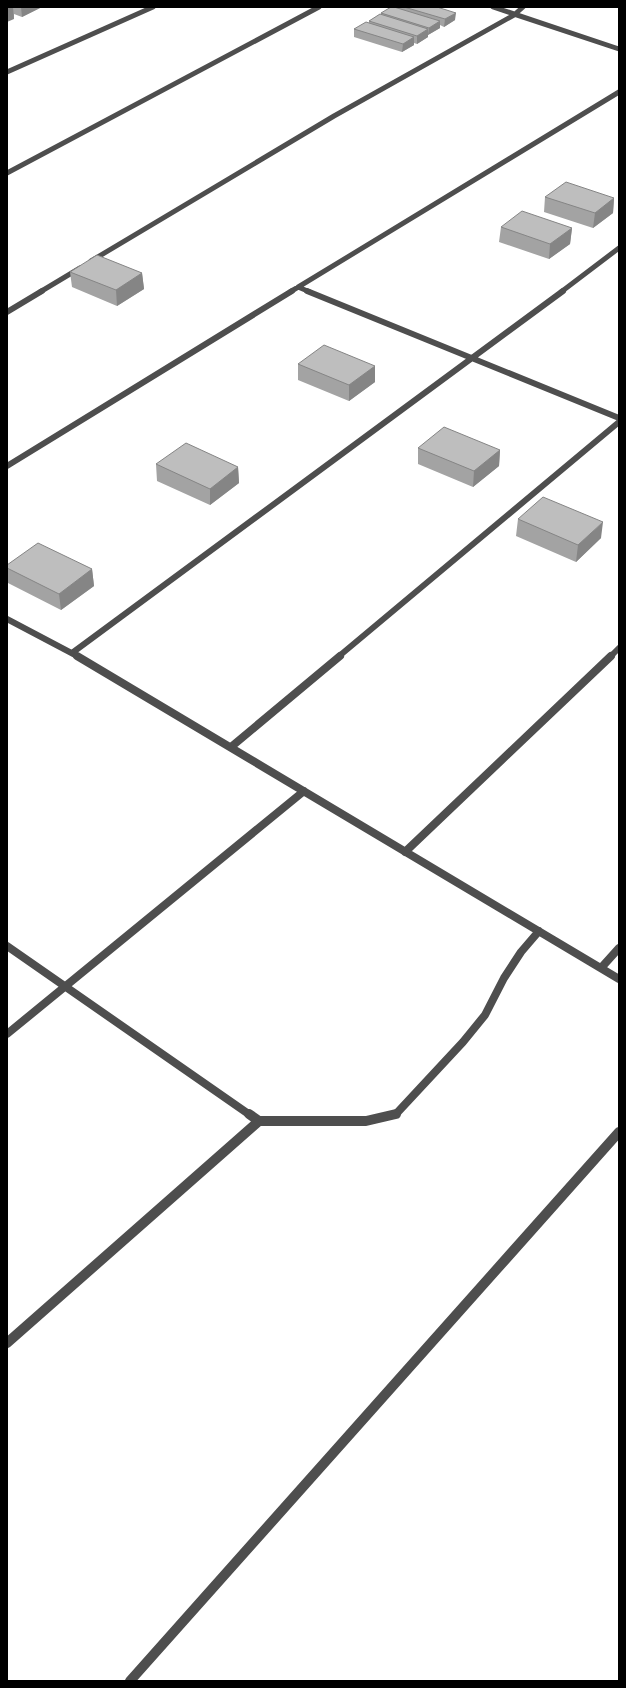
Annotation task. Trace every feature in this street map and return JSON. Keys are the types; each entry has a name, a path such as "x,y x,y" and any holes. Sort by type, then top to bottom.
{"street":[{"path":"7,72 153,7"},
{"path":"7,173 319,7"},
{"path":"493,7 619,49"},
{"path":"7,312 334,116 514,15 523,7"},
{"path":"7,466 619,92"},
{"path":"72,653 473,358 619,248"},
{"path":"298,287 619,418"},
{"path":"231,747 619,422"},
{"path":"7,620 72,653 619,979"},
{"path":"405,852 619,648"},
{"path":"7,1034 304,791"},
{"path":"7,946 259,1121 366,1121 396,1114 463,1042 485,1015 504,978 539,931"},
{"path":"601,968 619,948"},
{"path":"7,1343 259,1121"},
{"path":"130,1681 619,1132"}],"building":[{"path":"391,7 440,21 429,28 381,13"},
{"path":"404,7 437,7 456,13 445,19"},
{"path":"380,14 428,29 417,36 369,21"},
{"path":"366,22 414,37 403,44 354,29"},
{"path":"566,182 614,198 595,213 545,197"},
{"path":"522,211 572,228 550,244 501,227"},
{"path":"97,255 142,273 116,290 70,272"},
{"path":"324,345 375,366 349,385 298,364"},
{"path":"444,427 500,450 474,471 418,448"},
{"path":"186,443 238,467 210,489 156,464"},
{"path":"543,497 603,522 578,545 518,519"},
{"path":"38,543 92,569 59,594 7,568 7,565"}]}
